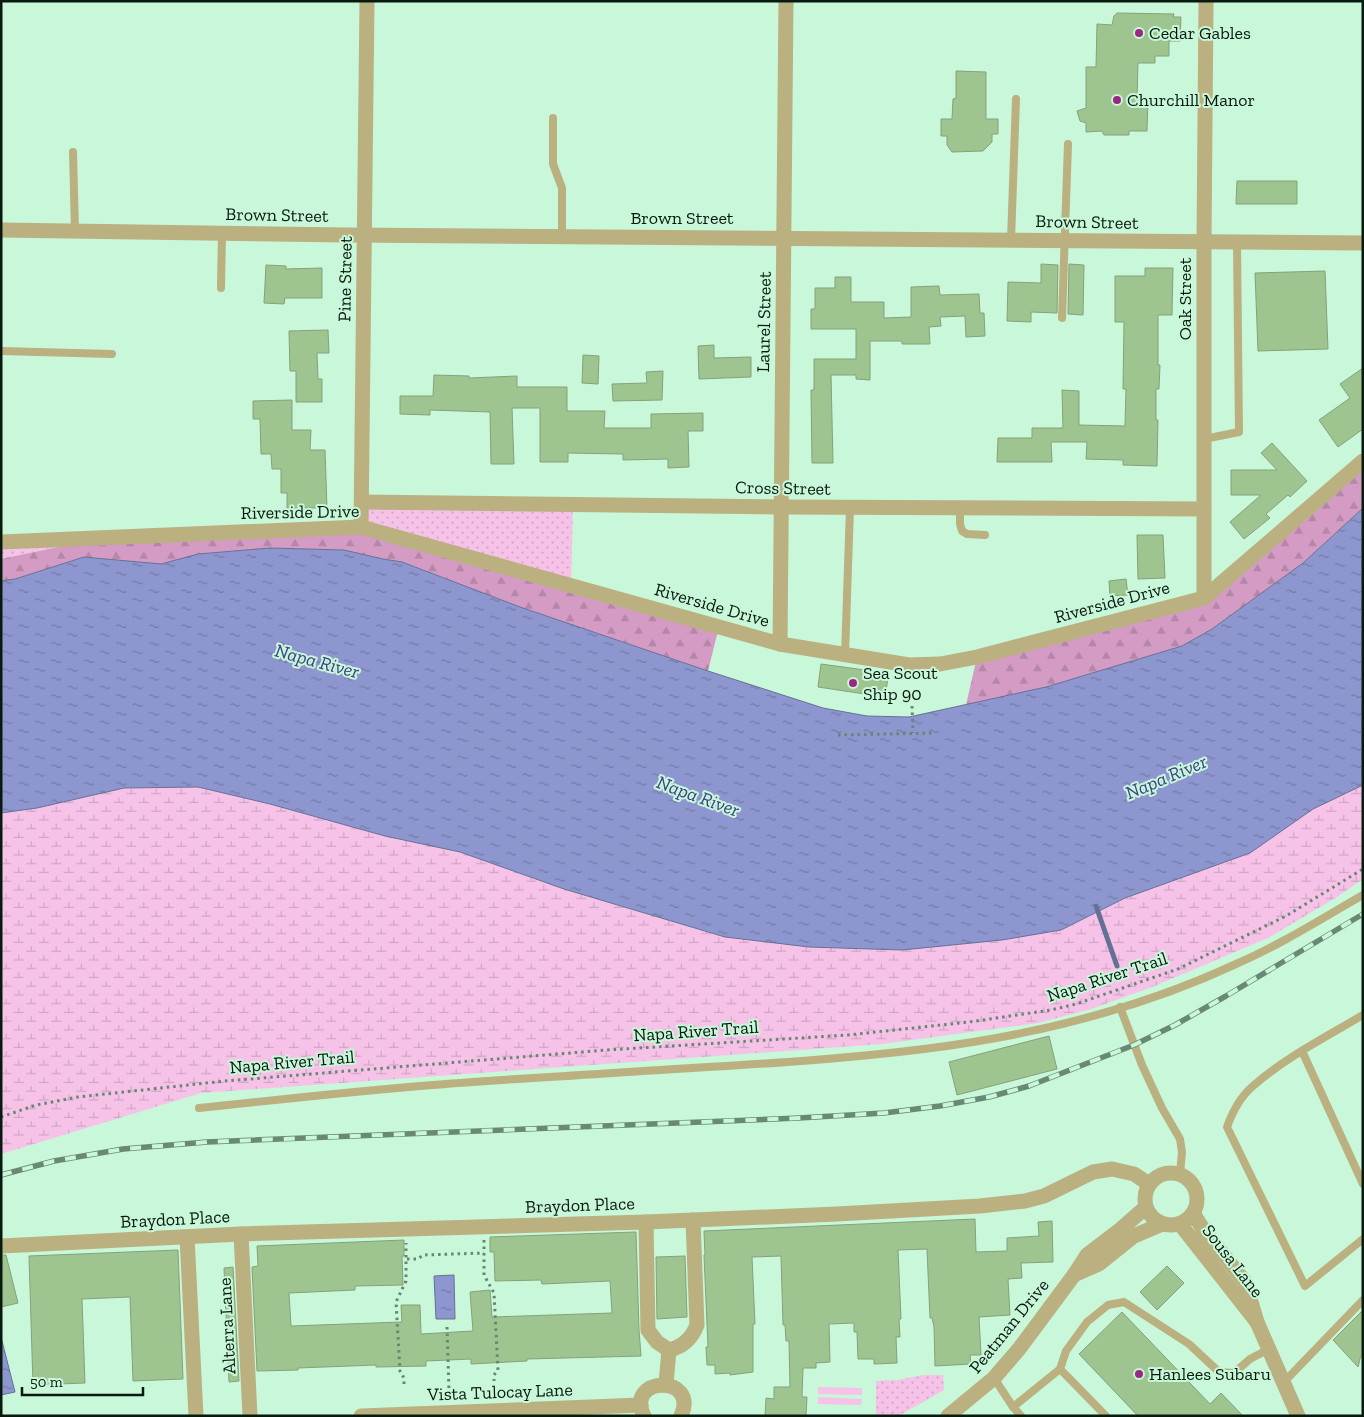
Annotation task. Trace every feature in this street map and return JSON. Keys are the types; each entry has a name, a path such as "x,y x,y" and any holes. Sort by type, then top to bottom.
{"street":[{"name":"Pine Street","path":"362,527 367,1"},
{"name":"Laurel Street","path":"780,644 786,1"},
{"name":"Oak Street","path":"1204,598 1206,1"},
{"name":"Brown Street","path":"1,230 364,235 1363,243"},
{"name":"Riverside Drive","path":"1,542 362,527 780,644 910,665 940,664 977,657 1204,598 1363,461"},
{"name":"Cross Street","path":"362,502 850,508 1204,509"},
{"name":"Braydon Place","path":"1,1246 241,1234 646,1222 838,1214 1004,1204 1044,1196 1093,1172 1112,1169 1134,1174 1149,1184"},
{"path":"1168,1172 1180,1174 1192,1183 1196,1190 1197,1198 1193,1213 1180,1224 1162,1224 1152,1217 1146,1207 1145,1195 1149,1184 1157,1176 1168,1172"},
{"name":"Peatman Drive","path":"948,1416 994,1378 1019,1349 1087,1255 1121,1230 1146,1207"},
{"name":"Sousa Lane","path":"1193,1213 1245,1282 1257,1322 1298,1416"},
{"path":"669,1350 690,1338 697,1326 693,1220"},
{"path":"646,1222 648,1330 656,1342 669,1350"},
{"name":"Peatman Drive","path":"1074,1275 1099,1264 1134,1236 1162,1224"},
{"name":"Sousa Lane","path":"1180,1224 1257,1322"},
{"name":"Alterra Lane","path":"241,1234 250,1416"},
{"path":"187,1237 196,1416"},
{"path":"669,1350 666,1384 672,1386 681,1395 685,1413"},
{"name":"Vista Tulocay Lane","path":"361,1416 643,1410 644,1394 648,1389 659,1384 666,1384"}],"lane":[{"path":"1011,240 1016,99"},
{"path":"553,118 553,164 562,188 562,236"},
{"path":"1062,318 1068,144"},
{"path":"73,152 76,231"},
{"path":"221,288 222,233"},
{"path":"1204,439 1239,432 1237,242"},
{"path":"1,351 112,354"},
{"path":"845,655 850,508"},
{"path":"960,508 962,531 967,534 985,535"},
{"path":"199,1108 431,1085 854,1056 926,1049 1001,1036 1120,1008 1180,987 1236,964 1295,935 1363,895"},
{"path":"1120,1008 1142,1065 1162,1108 1180,1139 1182,1152 1180,1174"},
{"path":"1363,1015 1302,1051 1252,1086 1232,1114 1227,1127 1305,1286 1363,1239"},
{"path":"1302,1051 1363,1184"},
{"path":"1284,1382 1363,1300"},
{"path":"1013,1407 1060,1368 1066,1351 1087,1322 1108,1305 1124,1302 1189,1344 1219,1372 1234,1373 1250,1359 1270,1349"},
{"path":"1060,1368 1106,1416"},
{"path":"994,1378 1021,1416"}],"path":[{"path":"912,706 913,733"},
{"path":"838,735 935,733"},
{"name":"Napa River Trail","path":"1,1117 36,1105 78,1097 225,1081 597,1051 848,1034 969,1022 1051,1010 1076,1004 1178,969 1286,916 1363,869"},
{"path":"483,1227 484,1275 494,1293 498,1370 494,1375 494,1381"},
{"path":"404,1384 404,1378 400,1371 396,1302 406,1281 406,1230"},
{"path":"407,1259 418,1259 423,1255 484,1253"},
{"path":"447,1327 450,1391"}],"green space":[{"path":"1363,461 1363,508 1303,563 1212,629 1182,646 1046,687 966,705 977,657 1204,598"},
{"path":"362,502 573,504 571,586 361,527"},
{"path":"361,527 719,627 708,671 520,607 402,562 344,550 270,548 198,554 161,564 84,557 15,579 1,581 1,559 101,538"},
{"path":"101,538 1,559 1,542"},
{"path":"1363,785 1363,879 1337,897 1268,938 1152,987 1091,1009 1038,1023 882,1044 201,1093 1,1154 1,813 37,808 124,788 198,787 270,804 385,836 460,852 564,889 725,937 809,947 902,950 1002,940 1061,930 1125,898 1250,853 1313,809"},
{"path":"924,1375 943,1375 944,1390 898,1416 876,1416 876,1381 897,1380"},
{"path":"818,1387 862,1388 862,1395 818,1394"},
{"path":"818,1397 862,1399 861,1405 818,1404"}],"water":[{"name":"Napa River","path":"1363,508 1363,785 1313,809 1250,853 1125,898 1061,930 1002,940 902,950 809,947 725,937 564,889 460,852 385,836 270,804 198,787 124,788 37,808 1,813 1,581 15,579 84,557 161,564 198,554 270,548 344,550 402,562 520,607 823,708 867,716 909,717 1046,687 1182,646 1212,629 1303,563"},
{"path":"454,1275 455,1319 436,1319 434,1276"},
{"path":"1,1337 15,1392 1,1395"}],"building":[{"path":"1117,13 1174,14 1173,17 1181,17 1180,41 1169,41 1169,56 1155,56 1155,63 1138,63 1137,99 1148,99 1147,131 1129,131 1129,135 1104,135 1102,131 1086,132 1086,123 1080,121 1077,111 1086,108 1086,67 1096,67 1097,24 1112,25 1114,16"},
{"path":"956,71 986,72 986,119 998,119 998,134 992,134 992,142 983,151 952,152 947,145 947,136 941,136 941,119 952,119 953,99 956,98"},
{"path":"1237,181 1297,181 1297,204 1236,204"},
{"path":"1041,264 1058,265 1057,313 1031,312 1031,322 1007,321 1008,282 1041,283"},
{"path":"1069,264 1084,265 1083,315 1068,314"},
{"path":"266,265 286,266 286,269 322,268 322,298 285,298 284,304 264,303"},
{"path":"1145,268 1173,268 1172,315 1158,315 1158,365 1160,365 1159,389 1156,389 1156,420 1158,420 1157,466 1123,465 1123,460 1086,459 1087,442 1051,442 1052,462 997,462 998,438 1032,438 1032,428 1063,428 1062,390 1079,391 1079,425 1125,426 1126,389 1123,389 1124,322 1115,322 1115,276 1145,276"},
{"path":"1325,271 1328,349 1258,351 1255,273"},
{"path":"835,277 851,277 851,302 884,302 884,318 911,317 911,287 939,286 940,295 979,294 980,313 984,313 985,336 966,337 965,316 940,317 941,326 929,327 930,344 902,344 902,341 870,341 870,380 856,379 856,375 831,375 833,463 812,463 811,390 814,390 814,359 856,359 856,329 811,329 811,309 815,309 815,288 835,288"},
{"path":"328,330 329,353 317,353 318,379 322,379 322,402 296,402 296,371 290,371 289,331"},
{"path":"714,345 714,358 751,357 751,377 699,379 698,346"},
{"path":"583,355 599,356 598,384 582,383"},
{"path":"1363,368 1363,429 1338,447 1319,420 1350,398 1340,384"},
{"path":"663,371 662,400 613,401 612,384 647,383 646,372"},
{"path":"434,375 469,376 469,378 517,376 517,387 567,387 567,411 605,411 604,428 651,428 651,414 703,413 703,431 688,431 689,467 668,468 668,459 623,460 623,454 568,453 568,462 540,462 540,408 512,408 514,464 491,464 490,412 430,410 430,415 400,414 400,396 433,396"},
{"path":"292,400 292,430 311,430 310,450 325,450 327,508 287,508 287,493 281,493 281,469 272,469 271,454 261,454 260,419 253,419 253,401"},
{"path":"1272,443 1307,481 1290,497 1288,495 1266,514 1270,518 1244,539 1230,522 1261,495 1231,495 1231,470 1277,470 1261,453"},
{"path":"1137,535 1163,535 1165,578 1138,579"},
{"path":"1126,579 1128,595 1110,596 1109,581"},
{"name":"Sea Scout Ship 90","path":"821,664 865,670 864,675 888,678 885,697 818,687"},
{"path":"1049,1036 1057,1069 957,1095 949,1062"},
{"path":"975,1219 976,1252 1007,1251 1007,1238 1039,1236 1038,1222 1052,1221 1053,1262 1021,1263 1022,1278 1008,1279 1010,1315 979,1317 981,1355 970,1355 971,1364 935,1366 934,1327 932,1318 930,1318 927,1249 898,1250 901,1319 899,1319 900,1337 896,1337 897,1363 874,1364 874,1359 858,1359 857,1332 854,1332 854,1323 829,1324 830,1362 816,1363 816,1368 803,1368 802,1397 807,1397 806,1416 765,1416 766,1398 774,1399 774,1387 790,1387 789,1341 786,1341 785,1325 783,1325 781,1256 752,1257 755,1324 753,1324 753,1372 730,1375 730,1373 715,1374 715,1365 707,1365 704,1231"},
{"path":"636,1232 641,1356 527,1359 527,1361 471,1364 471,1359 426,1361 426,1366 376,1367 376,1365 257,1371 252,1267 258,1266 257,1246 404,1240 404,1256 402,1256 403,1285 355,1286 355,1290 289,1293 291,1326 402,1322 401,1305 420,1305 421,1334 473,1331 470,1292 490,1290 492,1317 612,1313 610,1281 542,1284 541,1280 495,1281 494,1252 490,1252 490,1237"},
{"path":"178,1250 183,1379 133,1381 130,1297 82,1299 85,1383 33,1385 29,1256"},
{"path":"1,1255 6,1255 18,1303 1,1307"},
{"path":"685,1256 687,1317 657,1319 656,1257"},
{"path":"1167,1266 1184,1283 1157,1310 1140,1292"},
{"path":"233,1267 239,1381 229,1382 224,1268"},
{"path":"1363,1310 1363,1353 1358,1367 1333,1340"},
{"name":"Hanlees Subaru","path":"1122,1312 1210,1404 1221,1393 1243,1416 1138,1416 1079,1354"}],"waterway":[{"path":"1096,906 1117,966"}],"railway":[{"path":"1,1175 54,1161 123,1149 207,1142 799,1118 884,1113 940,1106 989,1097 1029,1086 1134,1045 1175,1025 1363,914"}],"place":[{"name":"Cedar Gables","path":"1139,33"},
{"name":"Churchill Manor","path":"1117,100"},
{"name":"Sea Scout Ship 90","path":"853,683"},
{"name":"Hanlees Subaru","path":"1139,1374"}]}
